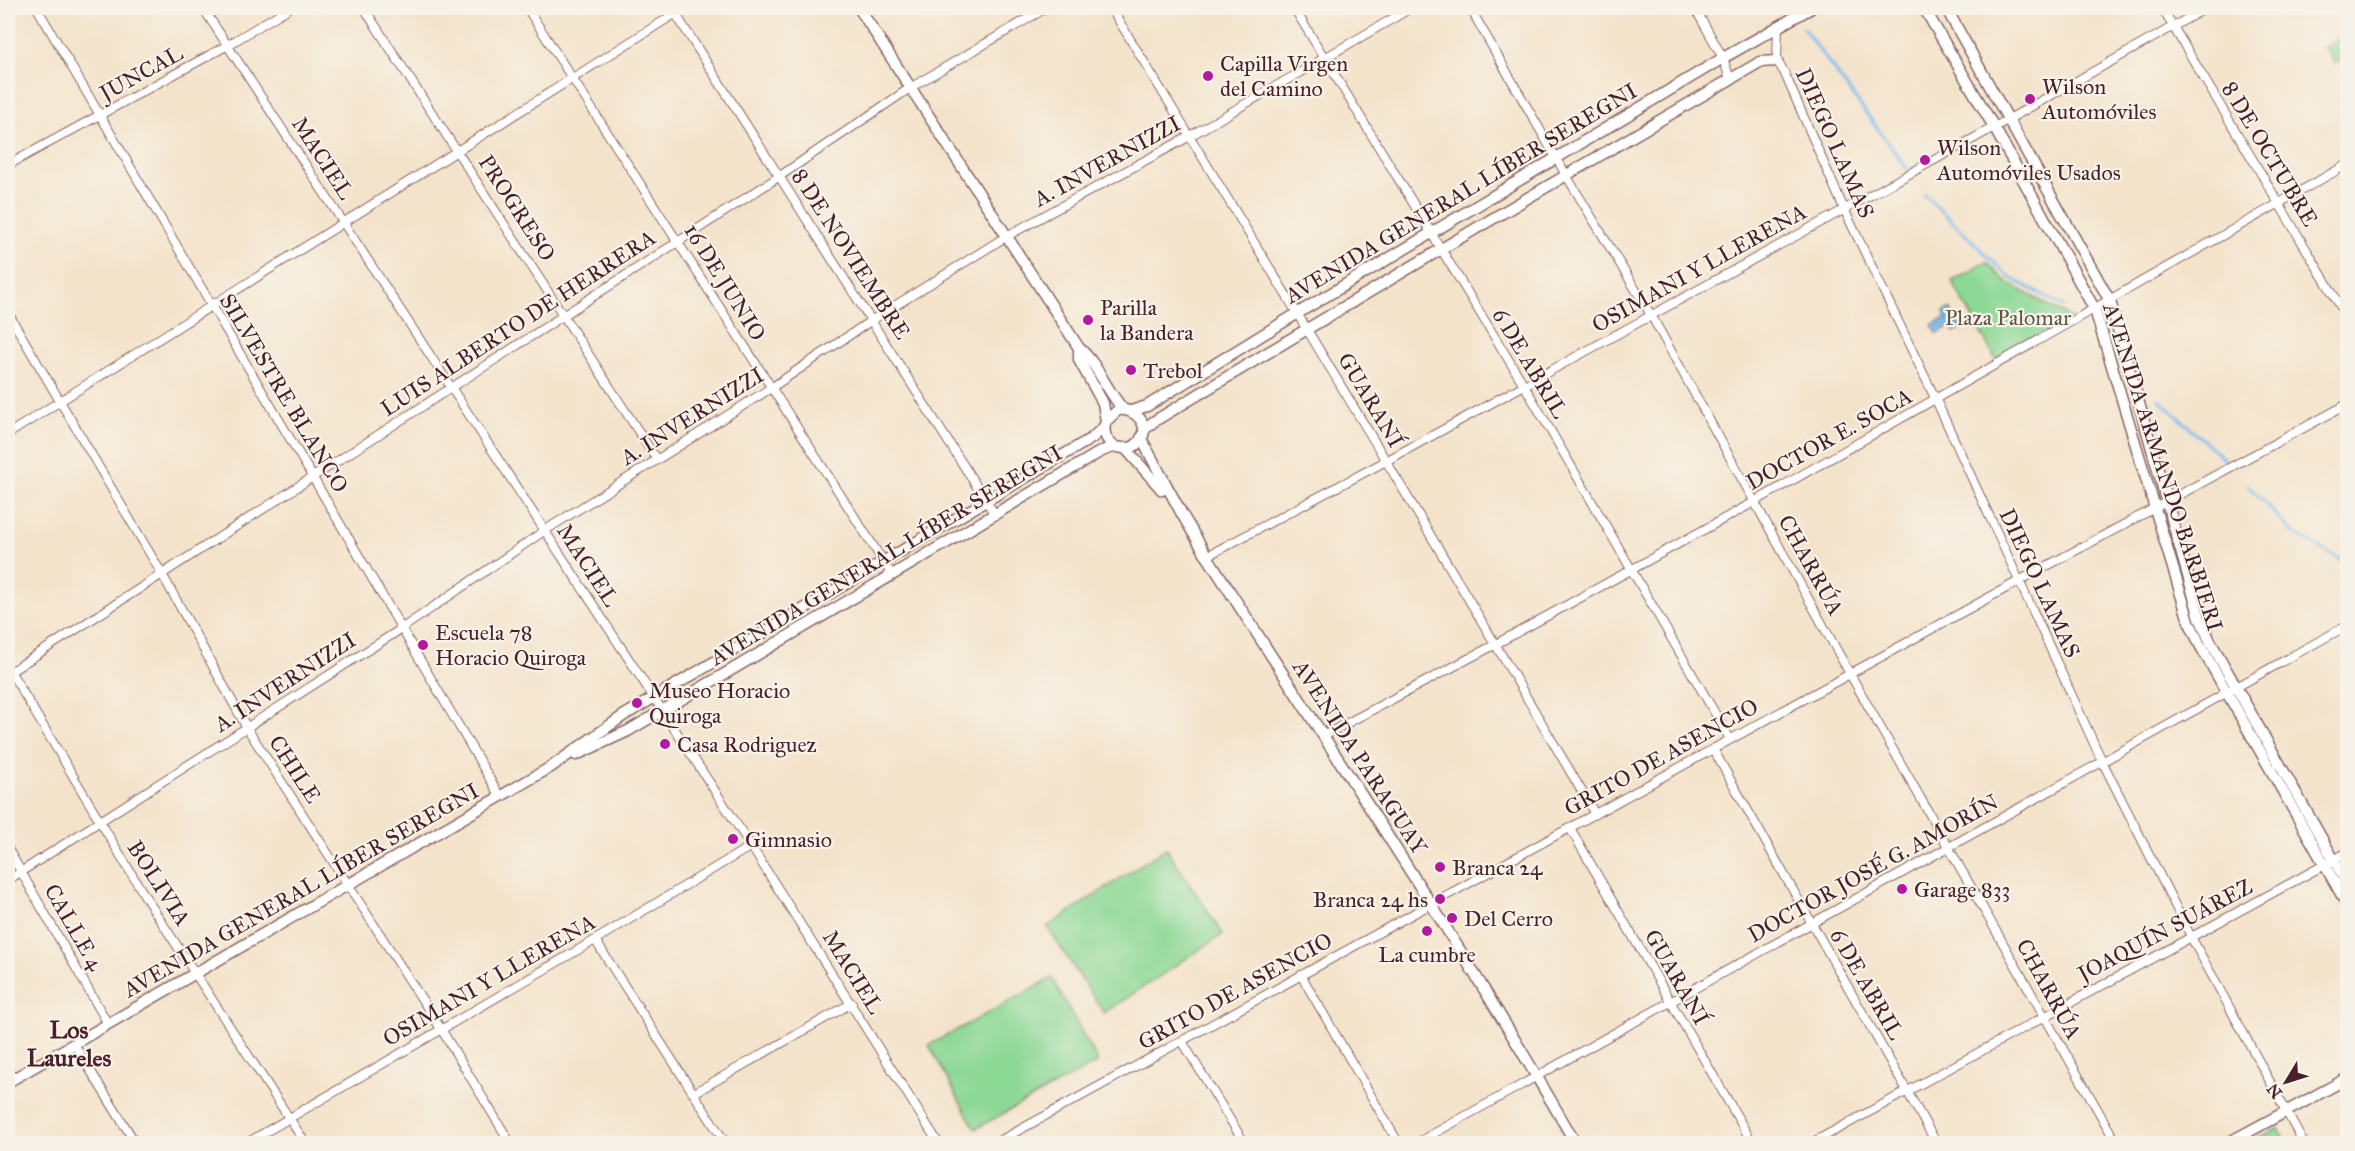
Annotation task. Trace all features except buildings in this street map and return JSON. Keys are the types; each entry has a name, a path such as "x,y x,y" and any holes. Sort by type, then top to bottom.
{"street":[{"name":"SILVESTRE BLANCO","path":"37,8 500,796"},
{"name":"MACIEL","path":"203,8 663,710 852,1003 939,1143"},
{"name":"JUNCAL","path":"8,165 228,45 289,8"},
{"name":"PROGRESO","path":"364,8 657,460"},
{"name":"16 DE JUNIO","path":"527,8 892,575"},
{"path":"8,434 58,400 684,8"},
{"path":"860,8 1079,348 1088,356 1112,398 1141,418 1142,434 1138,443 1121,448 1107,439 1103,403 1079,360 1079,348"},
{"name":"LUIS ALBERTO DE HERRERA","path":"9,669 162,574 678,242 910,88 1046,8"},
{"name":"GUARANÍ","path":"1111,8 1298,313 1595,814"},
{"name":"6 DE ABRIL","path":"1294,8 1524,385 1730,740"},
{"name":"A. INVERNIZZI","path":"8,880 401,630 544,531 1007,236 1190,136 1411,8"},
{"name":"CHARRÚA","path":"1470,8 1566,175 1652,315 1850,674 1949,846 2043,1017 2117,1143"},
{"path":"1695,8 1723,58 1730,80"},
{"name":"AVENIDA GENERAL LÍBER SEREGNI","path":"1127,410 1147,406 1431,233 1723,58 1811,8"},
{"name":"AVENIDA ARMANDO BARBIERI","path":"1924,8 1994,127 2094,310 2189,621 2231,689 2329,862 2348,906"},
{"name":"AVENIDA ARMANDO BARBIERI","path":"1946,8 2110,300 2200,618 2231,689"},
{"name":"8 DE OCTUBRE","path":"2162,8 2348,319"},
{"name":"OSIMANI Y LLERENA","path":"1207,556 1386,461 2206,8"},
{"name":"8 DE NOVIEMBRE","path":"675,13 995,514"},
{"name":"DIEGO LAMAS","path":"1778,26 1777,61 2102,761 2191,937 2304,1143"},
{"name":"AVENIDA GENERAL LÍBER SEREGNI","path":"1142,434 1153,422 1566,175 1760,62 1777,61"},
{"name":"DOCTOR E. SOCA","path":"1323,736 1756,501 2348,164"},
{"name":"CHILE","path":"8,313 162,574 247,728 441,1029 511,1143"},
{"name":"GRITO DE ASENCIO","path":"994,1143 1430,902 2154,507 2260,453 2348,404"},
{"path":"1105,424 1113,412 1127,410"},
{"name":"AVENIDA GENERAL LÍBER SEREGNI","path":"551,767 623,716 1092,438 1105,424"},
{"name":"AVENIDA PARAGUAY","path":"1142,434 1183,516 1207,556 1430,902 1576,1143"},
{"name":"AVENIDA GENERAL LÍBER SEREGNI","path":"8,1082 551,767 628,731 1100,452 1121,448"},
{"name":"AVENIDA PARAGUAY","path":"1121,448 1144,467 1183,516"},
{"name":"DOCTOR JOSÉ G. AMORÍN","path":"1415,1143 2348,625"},
{"name":"BOLIVIA","path":"9,669 100,823 306,1143"},
{"name":"6 DE ABRIL","path":"1713,749 1937,1143"},
{"name":"GUARANÍ","path":"1569,828 1753,1143"},
{"name":"OSIMANI Y LLERENA","path":"245,1143 595,940 751,846"},
{"name":"CALLE 4","path":"8,849 108,1024"},
{"name":"JOAQUÍN SUÁREZ","path":"1810,1143 2348,852"},
{"name":"AVENIDA ARMANDO BARBIERI","path":"2329,862 2348,885"},
{"path":"595,940 726,1143"},
{"path":"1301,975 1399,1143"},
{"path":"694,1093 852,1003"},
{"path":"1182,1041 1245,1143"},
{"path":"74,1044 136,1143"},
{"path":"2226,1143 2348,1078"}],"green space":[{"path":"2347,34 2347,57 2335,64 2325,47"},
{"name":"Plaza Palomar","path":"1987,262 2005,281 2071,318 1996,360 1952,281"},
{"path":"1166,848 1223,934 1104,1013 1047,927"},
{"path":"1052,978 1098,1062 975,1129 929,1045"},
{"path":"2278,1128 2287,1143 2248,1143"}],"water":[{"path":"1950,309 1961,328 1954,332 1951,326 1937,333 1932,325 1946,318 1944,312"}],"waterway":[{"path":"1803,28 1909,171"},
{"path":"1924,194 2009,277 2063,306"},
{"path":"2159,399 2226,461"},
{"path":"2248,485 2294,534 2348,563"}],"place":[{"name":"Capilla Virgen del Camino","path":"1208,76"},
{"name":"Wilson Automóviles","path":"2030,99"},
{"name":"Wilson Automóviles Usados","path":"1925,160"},
{"name":"Parilla la Bandera","path":"1088,320"},
{"name":"Trebol","path":"1131,370"},
{"name":"Escuela 78 Horacio Quiroga","path":"423,645"},
{"name":"Museo Horacio Quiroga","path":"637,703"},
{"name":"Casa Rodriguez","path":"665,744"},
{"name":"Gimnasio","path":"733,839"},
{"name":"Branca 24","path":"1440,867"},
{"name":"Garage 833","path":"1902,889"},
{"name":"Branca 24 hs","path":"1440,899"},
{"name":"Del Cerro","path":"1452,918"},
{"name":"La cumbre","path":"1427,931"}],"district":[{"name":"Los Laureles","path":"69,1044"}]}
